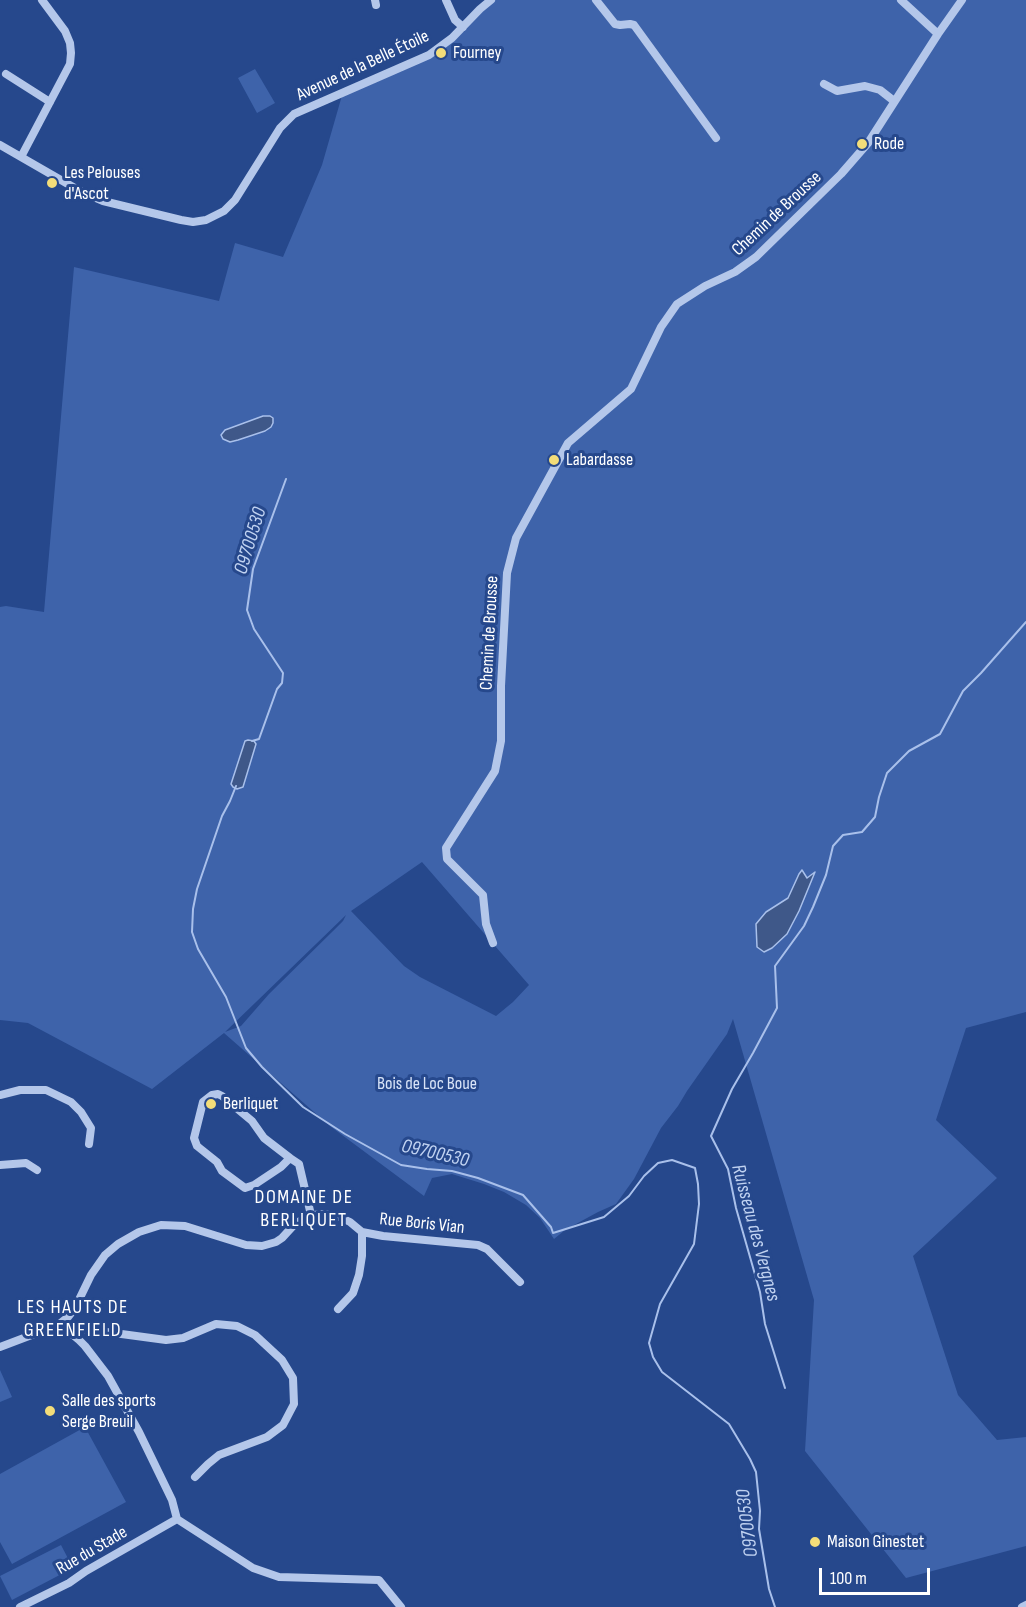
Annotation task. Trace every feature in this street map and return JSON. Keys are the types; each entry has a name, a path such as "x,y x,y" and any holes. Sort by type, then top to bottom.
{"street":[{"path":"21,157 70,64 70,43 65,31 42,0"},
{"path":"446,0 455,20 463,27"},
{"name":"Avenue de la Belle Étoile","path":"0,145 103,201 181,220 193,222 206,220 224,211 235,200 280,128 294,114 423,58 444,45 491,0"},
{"path":"596,0 615,24 634,25 715,132"},
{"path":"901,0 938,34"},
{"name":"Chemin de Brousse","path":"493,943 486,924 483,895 447,858 446,848 495,771 501,741 501,686 507,573 516,538 568,442 631,389 661,327 677,304 705,286 735,272 756,257 841,174 868,144 962,0"},
{"path":"6,74 50,102"},
{"path":"824,84 837,91 865,86 880,90 894,102"},
{"path":"0,1095 20,1089 46,1090 71,1102 81,1112 91,1128 89,1144"},
{"path":"0,1347 58,1324 68,1317 105,1255 118,1244 139,1232 161,1225 185,1226 246,1245 262,1246 276,1242 300,1221 311,1215 299,1164 264,1138 252,1121 222,1096 212,1095 203,1102 195,1142 217,1162 222,1171 240,1186 245,1188 254,1185 281,1167 290,1158"},
{"path":"0,1165 26,1163 37,1170"},
{"name":"Rue Boris Vian","path":"311,1215 329,1214 342,1217 362,1232 383,1236 478,1245 488,1250 520,1282"},
{"path":"338,1309 353,1293 359,1275 362,1232"},
{"path":"48,1328 62,1326 174,1340 216,1324 237,1326 255,1335 282,1360 293,1378 294,1404 283,1425 267,1437 213,1459 195,1477"},
{"path":"48,1328 72,1335 79,1340 108,1376 139,1432 173,1502 177,1519 253,1568 279,1577 379,1580 400,1607"},
{"name":"Rue du Stade","path":"20,1607 69,1583 177,1519"},
{"path":"1022,1607 1026,1605"}],"green space":[{"name":"Bois de Loc Boue","path":"491,0 1026,0 1026,1012 966,1028 936,1120 997,1178 913,1256 958,1395 997,1440 1026,1437 1026,1546 906,1578 805,1451 814,1300 733,1019 727,1034 661,1128 634,1179 616,1204 565,1230 554,1239 540,1218 526,1205 484,1184 452,1174 432,1178 424,1196 330,1126 224,1033 152,1089 28,1023 0,1020 0,607 44,612 74,267 219,301 235,243 283,257 322,165 343,92 431,54","holes":["422,862 529,985 496,1016 420,977 404,966 351,911","346,915 343,921 269,994 241,1026 225,1032"]},
{"path":"255,69 275,103 257,113 238,78"},
{"path":"0,1370 12,1397 0,1402"},
{"path":"85,1427 126,1502 12,1564 0,1542 0,1474"},
{"path":"61,1545 73,1568 12,1600 0,1576"}],"shaded area":[{"path":"263,416 273,418 271,427 265,431 230,442 223,439 221,435 225,430"},
{"path":"245,741 256,744 243,787 237,789 231,784"},
{"path":"802,870 807,878 815,872 799,911 787,934 764,952 757,947 756,924 766,912 788,898"}],"waterway":[{"name":"O9700530","path":"252,741 259,739 277,689 282,683 283,673 254,629 247,610 253,569 286,479"},
{"name":"Ruisseau des Vergnes","path":"785,1388 765,1324 760,1292 736,1208 728,1169 711,1136 732,1089 777,1008 775,966 804,926 826,875 833,846 843,835 862,832 875,817 887,773 909,751 940,734 963,691 1026,622"},
{"name":"O9700530","path":"236,786 222,816 197,889 192,932 198,949 226,997 246,1048 303,1107 345,1134 401,1165 452,1171 523,1195 551,1227 553,1233 604,1217 629,1196 644,1176 658,1163 672,1160 695,1168 699,1204 694,1244 660,1304 649,1343 653,1357 662,1372 729,1424 750,1459 756,1472 760,1511 759,1529 769,1589 775,1607"}],"place":[{"name":"Fourney","path":"441,53"},
{"name":"Rode","path":"862,144"},
{"name":"Les Pelouses d'Ascot","path":"52,183"},
{"name":"Labardasse","path":"554,460"},
{"name":"Berliquet","path":"211,1104"},
{"name":"Salle des sports Serge Breuil","path":"50,1411"},
{"name":"Maison Ginestet","path":"815,1542"}],"district":[{"name":"DOMAINE DE BERLIQUET","path":"304,1210"},
{"name":"LES HAUTS DE GREENFIELD","path":"73,1320"}]}
